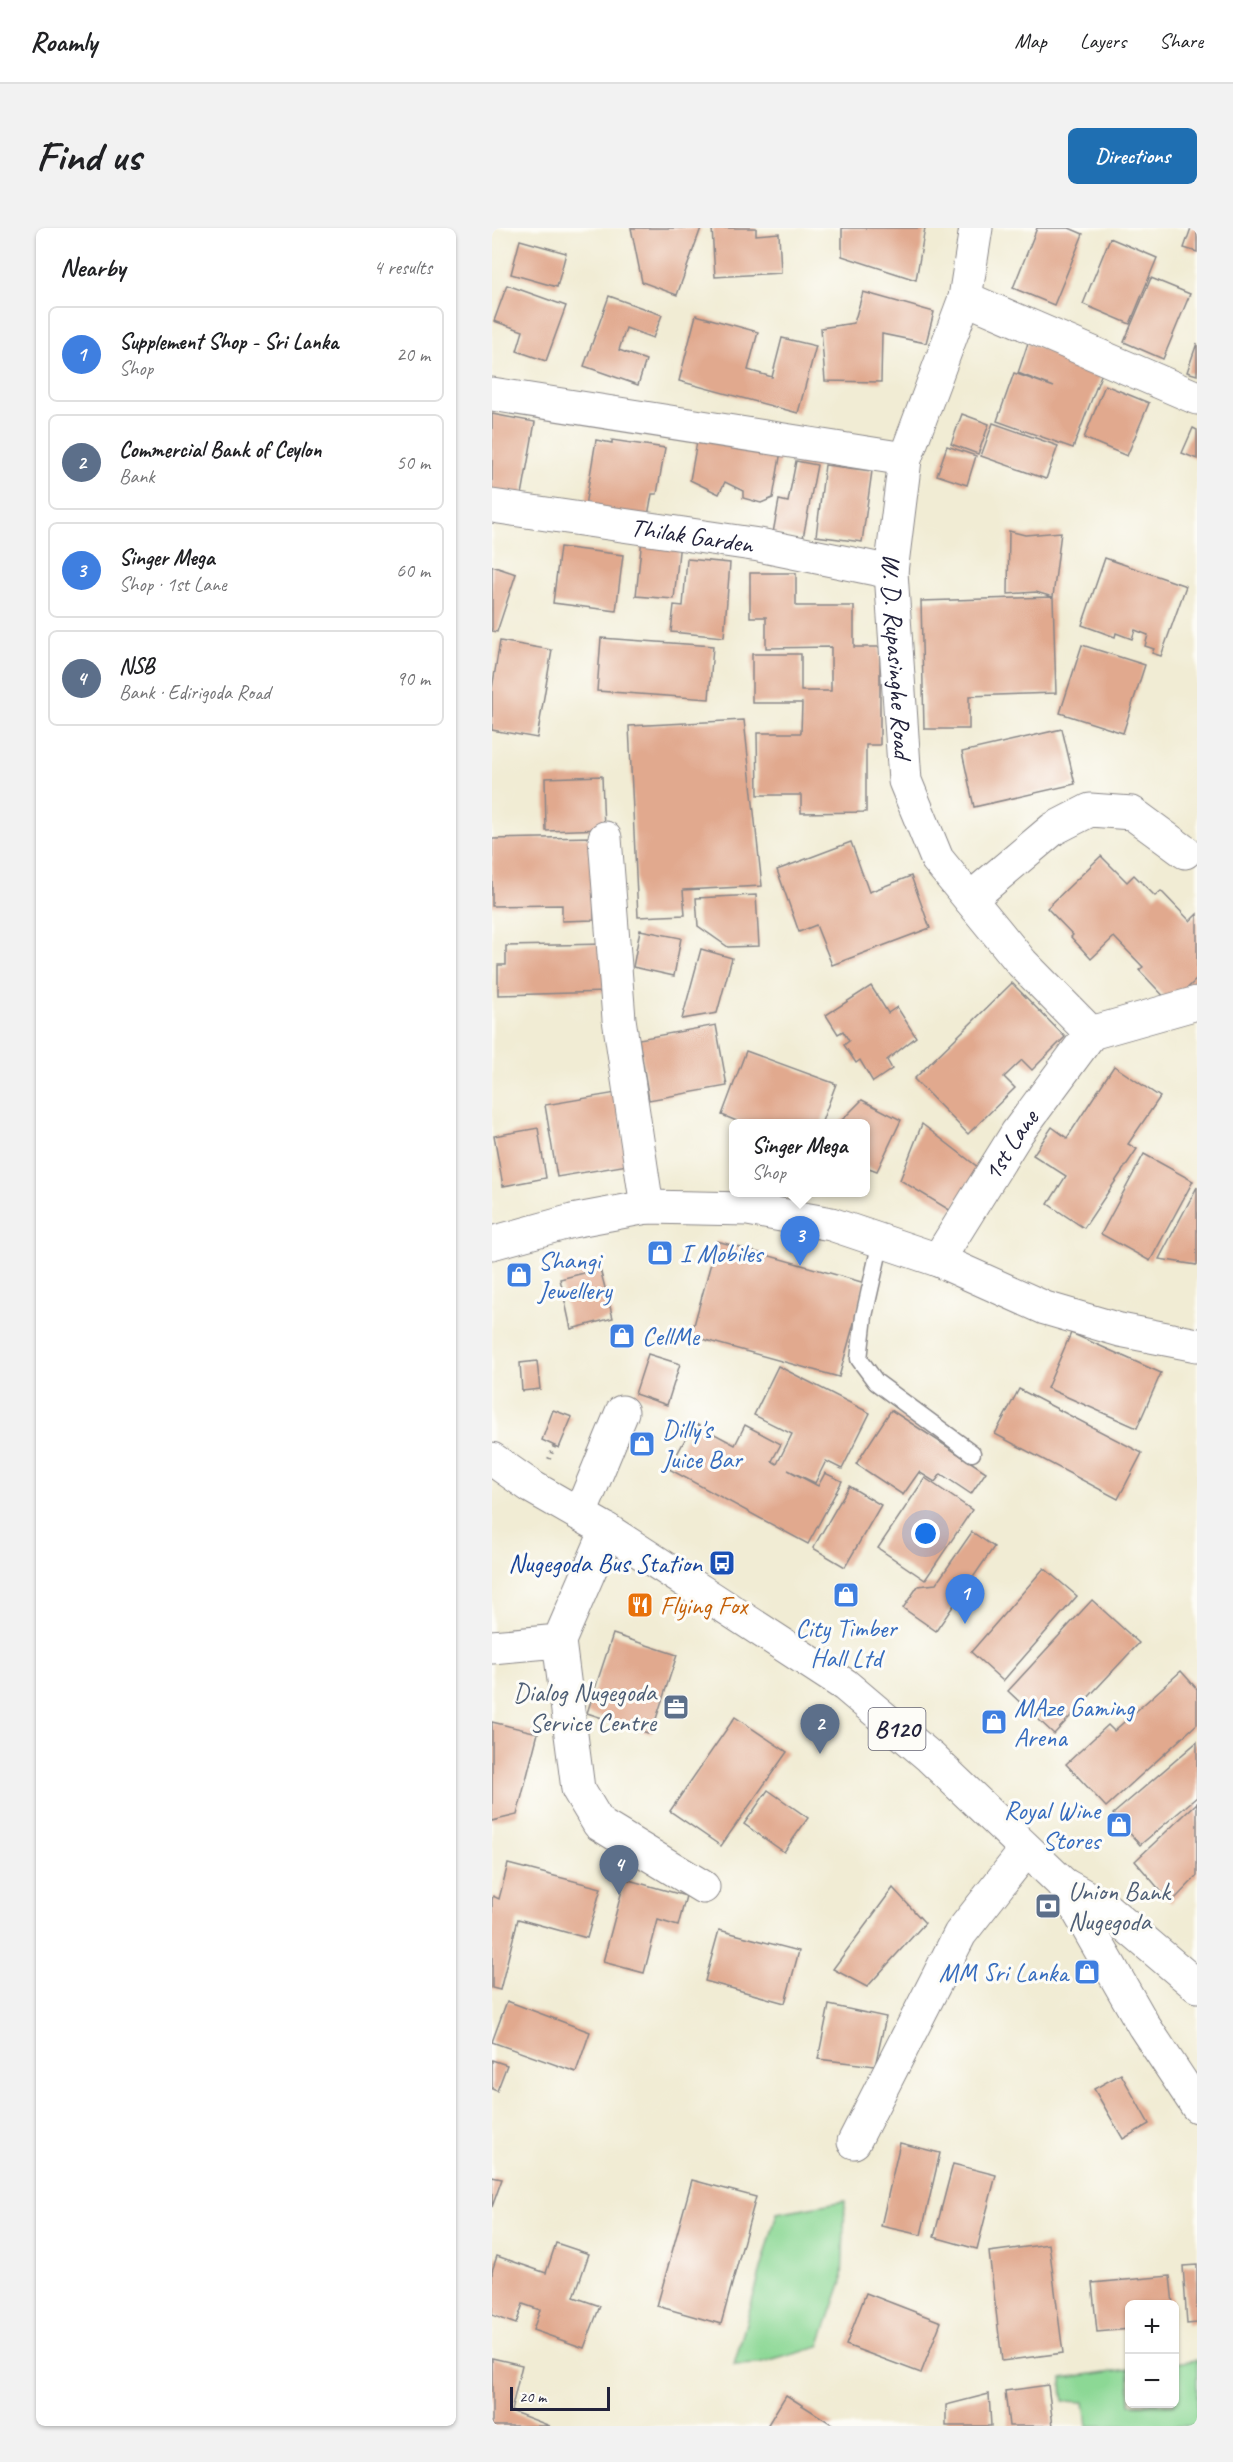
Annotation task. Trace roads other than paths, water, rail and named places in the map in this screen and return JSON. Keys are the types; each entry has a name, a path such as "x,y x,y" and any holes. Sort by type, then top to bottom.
{"street":[{"name":"W. D. Rupasinghe Road","path":"975,228 965,298 905,459 891,572 905,781 937,859 1022,963 1091,1033"},
{"path":"965,298 1197,398"},
{"path":"492,394 905,459"},
{"name":"Thilak Garden","path":"492,506 759,545 891,572"},
{"path":"970,899 1053,829 1090,810 1132,813 1185,852"},
{"path":"605,838 619,1019 647,1207"},
{"path":"1091,1033 1197,1003"},
{"name":"1st Lane","path":"938,1260 1017,1133 1091,1033"},
{"path":"492,1243 572,1221 647,1207 748,1209 831,1224 938,1260 1045,1308 1120,1330 1197,1345"},
{"path":"622,1412 594,1522 559,1641 578,1789 599,1824 703,1887"},
{"name":"B120","path":"492,1459 531,1487 594,1522 845,1685 930,1758 1063,1884 1144,2026 1197,2106"},
{"path":"492,1647 559,1641"},
{"path":"854,2142 960,1934 1026,1850"},
{"path":"1063,1884 1104,1907 1197,1986"}],"lane":[{"path":"881,1241 864,1316 859,1359 876,1382 972,1453"}],"place":[{"name":"I Mobiles","path":"660,1253"},
{"name":"Singer Mega","path":"800,1266"},
{"name":"Shangi Jewellery","path":"519,1275"},
{"name":"CellMe","path":"622,1336"},
{"name":"Dilly's Juice Bar","path":"642,1444"},
{"name":"Nugegoda Bus Station","path":"722,1563"},
{"name":"City Timber Hall Ltd","path":"846,1595"},
{"name":"Flying Fox","path":"640,1605"},
{"name":"Supplement Shop - Sri Lanka","path":"965,1624"},
{"name":"Dialog Nugegoda Service Centre","path":"676,1707"},
{"name":"MAze Gaming Arena","path":"994,1722"},
{"name":"Commercial Bank of Ceylon","path":"820,1754"},
{"name":"Royal Wine Stores","path":"1119,1825"},
{"name":"NSB","path":"619,1895"},
{"name":"Union Bank Nugegoda","path":"1048,1906"},
{"name":"MM Sri Lanka","path":"1087,1972"}]}
